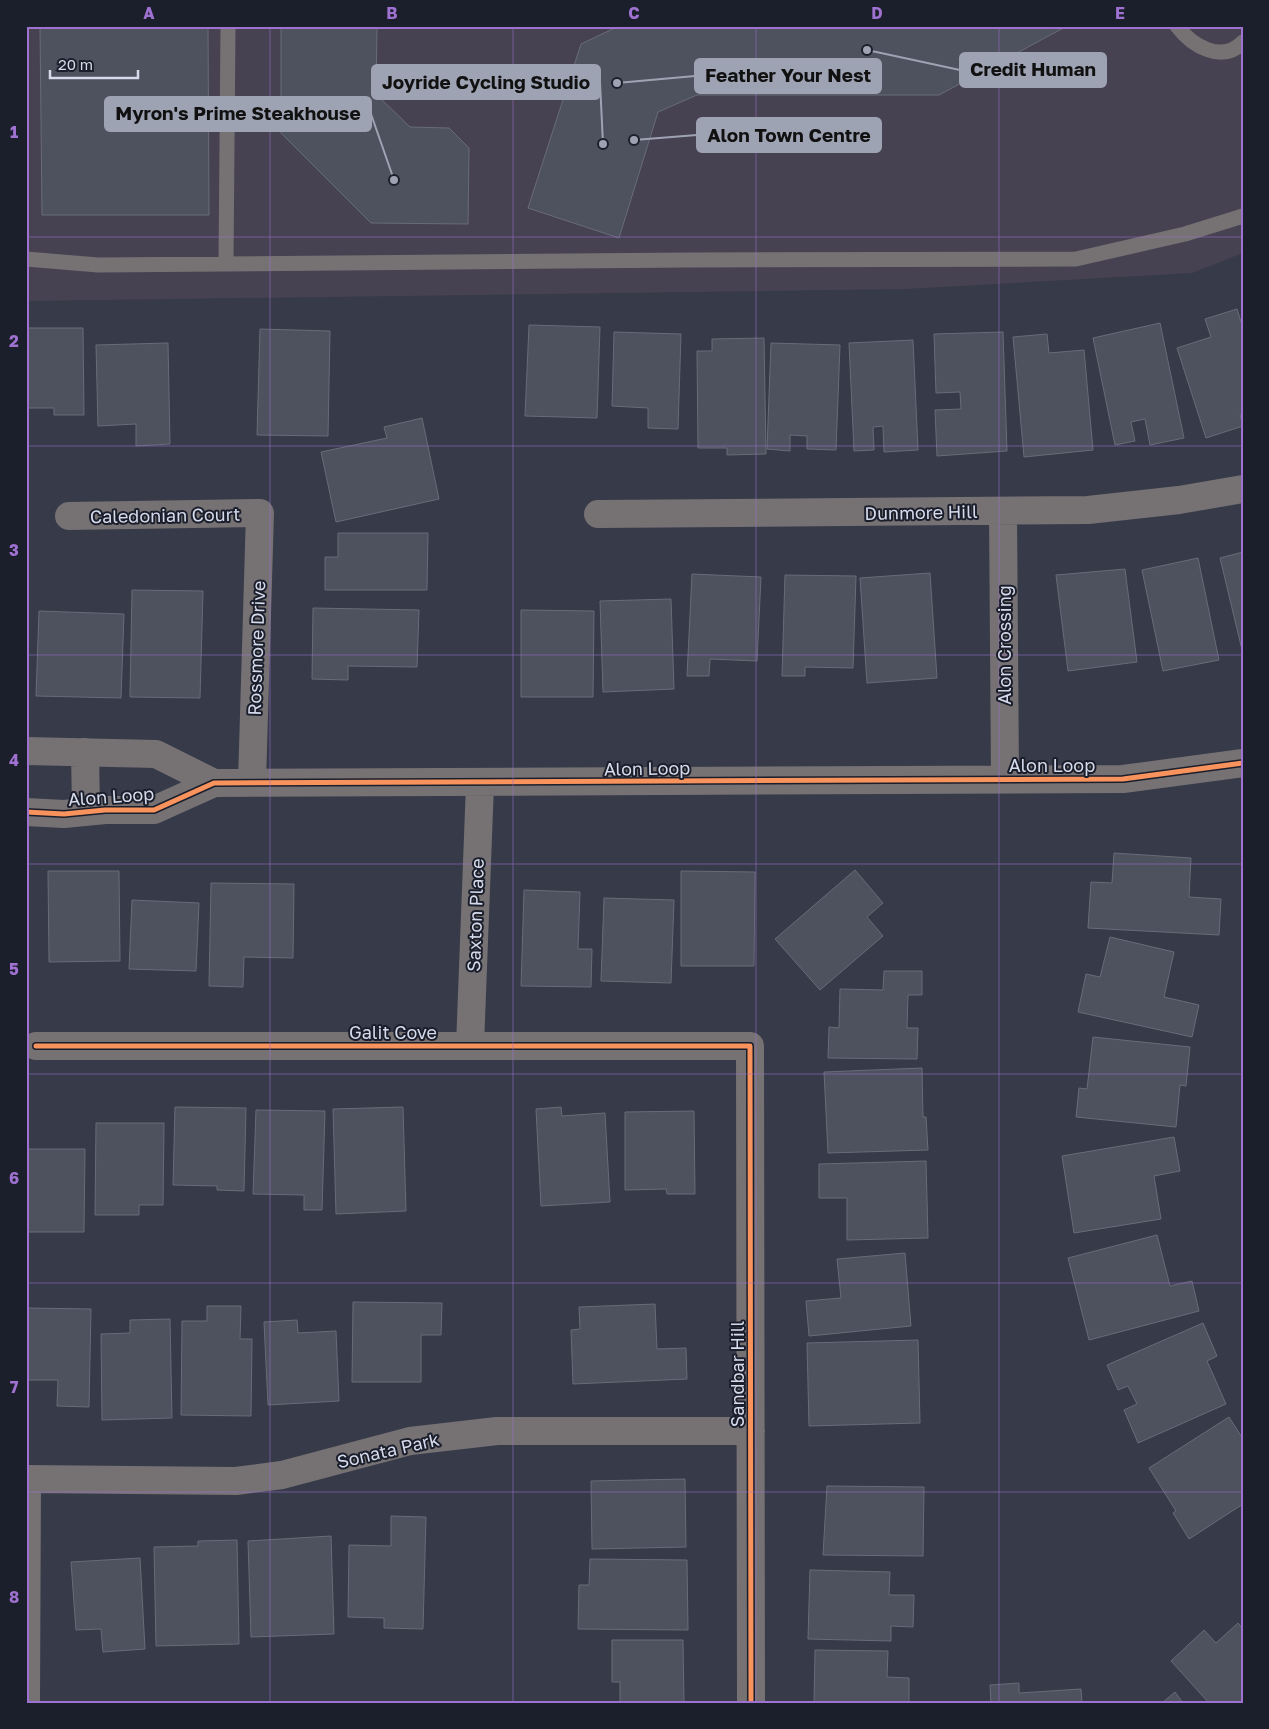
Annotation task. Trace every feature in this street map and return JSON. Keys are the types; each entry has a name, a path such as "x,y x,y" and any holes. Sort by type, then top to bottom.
{"street":[{"name":"Dunmore Hill","path":"598,514 1088,510 1179,500 1243,488"},
{"name":"Alon Crossing","path":"1003,511 1005,779"},
{"name":"Caledonian Court","path":"69,516 260,513"},
{"name":"Rossmore Drive","path":"252,782 260,513"},
{"name":"Alon Loop","path":"26,750 156,754 214,783"},
{"name":"Alon Loop","path":"85,752 86,812"},
{"name":"Alon Loop","path":"26,812 64,814 154,810 214,783 480,784 1123,779 1243,763"},
{"name":"Saxton Place","path":"470,1046 480,784"},
{"name":"Galit Cove","path":"36,1046 750,1046"},
{"name":"Sandbar Hill","path":"750,1046 752,1703"},
{"name":"Sonata Park","path":"27,1479 236,1481 317,1467 410,1441 498,1431 751,1431"},
{"path":"26,1703 27,1479"}],"lane":[{"path":"226,264 228,26"},
{"path":"1177,26 1198,48 1218,52 1236,49 1243,42"},
{"path":"26,260 98,265 1076,259 1185,234 1243,216"}],"shaded area":[{"path":"26,26 1243,26 1243,253 1192,273 905,289 26,301"}],"building":[{"path":"40,26 208,26 209,215 42,215"},
{"path":"281,26 377,26 376,94 410,127 449,128 469,148 468,224 371,223 281,133"},
{"path":"619,26 1067,26 939,95 697,95 658,112 619,238 528,208 581,44"},
{"path":"1237,309 1243,328 1243,414 1240,415 1243,426 1206,438 1177,348 1211,337 1205,319"},
{"path":"1160,323 1184,438 1150,445 1145,419 1131,422 1135,441 1115,445 1093,338"},
{"path":"529,325 600,327 597,418 525,416"},
{"path":"26,328 83,328 84,415 54,415 54,408 26,408"},
{"path":"260,329 330,331 328,436 257,435"},
{"path":"614,332 681,334 678,429 648,428 648,408 612,406"},
{"path":"1003,332 1007,451 937,456 935,410 961,409 960,392 936,393 934,334"},
{"path":"1047,334 1049,353 1084,350 1093,450 1024,457 1013,337"},
{"path":"764,338 766,454 727,455 727,448 698,448 697,351 712,351 712,339"},
{"path":"913,340 918,450 884,452 883,426 873,427 874,450 854,451 849,343"},
{"path":"168,343 170,444 136,446 136,424 98,426 96,345"},
{"path":"771,343 840,345 836,450 807,449 807,436 790,435 790,451 767,449"},
{"path":"422,418 439,499 336,522 321,452 387,438 384,427"},
{"path":"338,533 428,533 427,590 325,590 325,557 338,557"},
{"path":"1243,552 1243,654 1220,558"},
{"path":"1198,558 1219,660 1163,671 1142,570"},
{"path":"1125,569 1137,662 1068,671 1056,575"},
{"path":"930,573 937,678 867,683 860,578"},
{"path":"692,574 761,577 757,661 710,659 709,676 687,676"},
{"path":"785,575 856,576 853,668 805,667 805,676 782,676"},
{"path":"132,590 203,591 200,698 130,697"},
{"path":"671,599 674,689 603,692 600,601"},
{"path":"313,608 419,610 417,667 348,666 348,680 312,679"},
{"path":"521,610 594,611 593,697 521,697"},
{"path":"39,611 124,614 121,698 36,696"},
{"path":"1114,853 1191,858 1189,897 1221,899 1219,935 1088,928 1091,882 1112,883"},
{"path":"855,870 883,903 867,917 883,936 820,990 775,939"},
{"path":"48,871 119,871 120,961 49,962"},
{"path":"681,871 755,872 754,966 681,966"},
{"path":"211,883 294,884 293,958 244,957 243,987 209,986"},
{"path":"524,890 580,892 578,949 592,949 591,987 521,986"},
{"path":"604,898 674,900 671,983 601,981"},
{"path":"132,900 199,903 196,971 129,969"},
{"path":"1110,937 1174,952 1164,997 1199,1005 1192,1037 1078,1012 1086,974 1100,977"},
{"path":"884,971 922,971 922,995 908,995 907,1028 918,1028 917,1059 828,1058 829,1027 839,1028 840,989 883,990"},
{"path":"1093,1037 1190,1047 1186,1086 1180,1085 1176,1127 1076,1117 1079,1088 1087,1089"},
{"path":"922,1068 923,1117 926,1117 928,1150 828,1153 824,1072"},
{"path":"175,1107 246,1108 244,1191 217,1190 217,1186 173,1185"},
{"path":"403,1107 406,1211 336,1214 333,1109"},
{"path":"561,1107 562,1116 605,1113 610,1202 541,1206 536,1109"},
{"path":"256,1110 325,1111 322,1210 304,1210 304,1195 253,1194"},
{"path":"694,1111 695,1194 667,1194 666,1189 625,1190 625,1112"},
{"path":"96,1123 164,1123 163,1205 139,1205 139,1215 95,1215"},
{"path":"1174,1137 1180,1171 1154,1176 1161,1219 1074,1233 1062,1156"},
{"path":"26,1149 85,1149 84,1232 26,1232"},
{"path":"926,1161 928,1238 847,1240 847,1198 819,1198 819,1164"},
{"path":"1157,1235 1170,1286 1192,1281 1199,1311 1089,1340 1068,1258"},
{"path":"905,1253 911,1326 809,1336 806,1301 841,1298 837,1259"},
{"path":"353,1302 442,1303 441,1335 421,1335 421,1382 352,1382"},
{"path":"655,1304 657,1349 686,1348 687,1379 573,1384 571,1330 580,1329 579,1307"},
{"path":"207,1306 241,1306 240,1339 252,1339 251,1416 181,1415 182,1321 207,1321"},
{"path":"26,1308 91,1309 89,1407 57,1406 58,1380 26,1380"},
{"path":"170,1319 172,1418 102,1420 101,1334 130,1333 130,1320"},
{"path":"297,1320 298,1333 336,1331 339,1401 268,1405 264,1322"},
{"path":"1203,1323 1217,1356 1207,1361 1226,1404 1138,1443 1124,1410 1137,1404 1128,1386 1118,1390 1107,1365"},
{"path":"918,1340 920,1423 809,1426 807,1343"},
{"path":"1229,1417 1243,1439 1243,1504 1189,1539 1173,1513 1176,1511 1149,1468"},
{"path":"685,1479 686,1547 592,1549 591,1481"},
{"path":"827,1486 924,1487 923,1556 823,1555"},
{"path":"391,1516 426,1517 423,1629 384,1628 384,1618 348,1617 349,1545 391,1546"},
{"path":"331,1536 334,1634 251,1637 248,1541"},
{"path":"237,1540 239,1644 156,1646 154,1547 198,1546 198,1541"},
{"path":"140,1558 145,1649 103,1652 101,1629 76,1630 71,1562"},
{"path":"590,1559 687,1560 688,1630 578,1629 579,1585 589,1585"},
{"path":"810,1570 890,1572 889,1595 914,1595 913,1627 891,1626 891,1641 808,1639"},
{"path":"1238,1623 1243,1629 1243,1703 1209,1703 1171,1661 1204,1630 1216,1643"},
{"path":"612,1640 683,1640 684,1703 620,1703 620,1682 612,1682"},
{"path":"815,1650 888,1651 887,1677 909,1678 909,1703 814,1703"},
{"path":"1019,1683 1019,1693 1081,1689 1082,1703 991,1703 990,1685"},
{"path":"1175,1692 1183,1703 1162,1703"}],"cycle path":[{"path":"26,812 64,814 105,810 154,810 214,783 1123,779 1243,763"},
{"path":"36,1046 750,1046 751,1703"}],"place":[{"name":"Credit Human","path":"867,50"},
{"name":"Feather Your Nest","path":"617,83"},
{"name":"Alon Town Centre","path":"634,140"},
{"name":"Joyride Cycling Studio","path":"603,144"},
{"name":"Myron's Prime Steakhouse","path":"394,180"}]}
